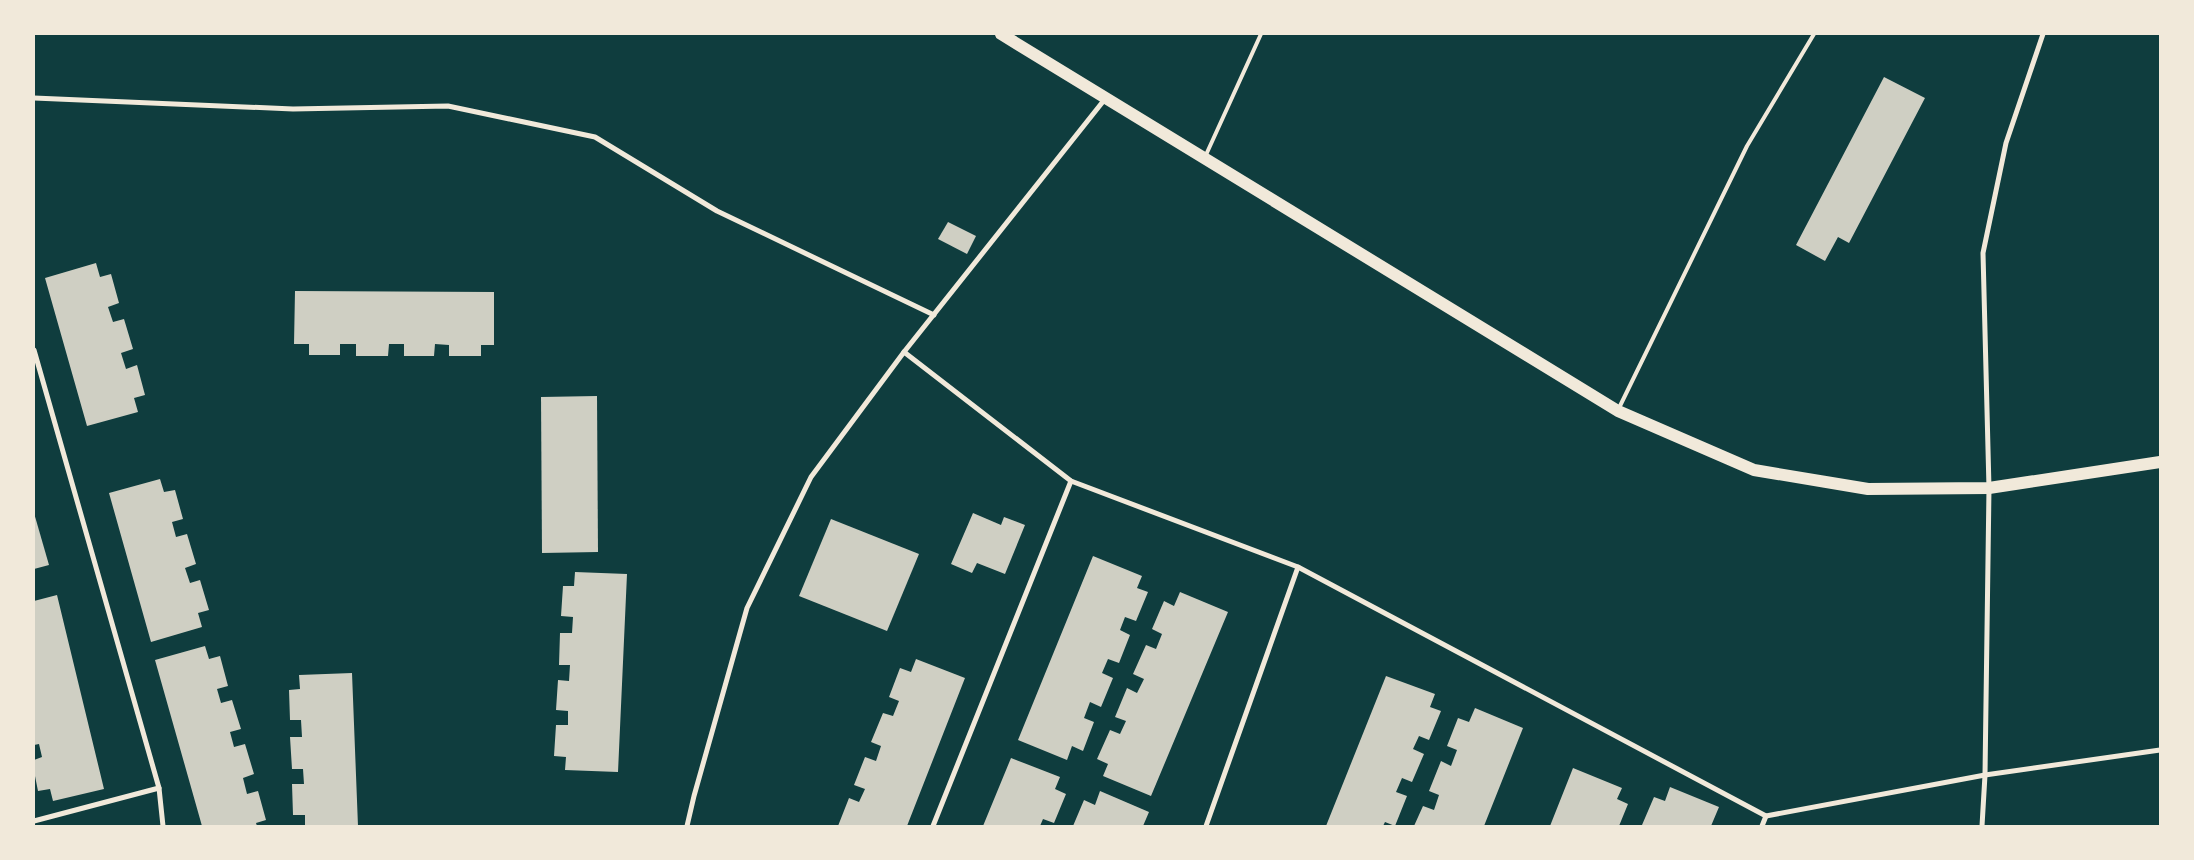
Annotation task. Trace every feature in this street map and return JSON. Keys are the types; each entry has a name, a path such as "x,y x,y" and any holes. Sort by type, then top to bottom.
{"main road":[{"path":"1001,34 1618,411 1754,470 1868,489 1989,488 2160,462"}],"street":[{"path":"1982,826 1985,775 1989,488 1984,354 1983,253 2006,143 2043,34"},
{"path":"34,98 293,109 448,106 595,137 717,211 934,314"},
{"path":"688,826 694,796 747,608 811,477 904,352 1106,98"},
{"path":"34,350 159,788 163,826"},
{"path":"904,352 1071,481 1298,567 1766,816 1985,775 2160,750"},
{"path":"933,826 1071,481"},
{"path":"1206,826 1298,567"},
{"path":"34,821 159,788"},
{"path":"1762,826 1766,816"}],"lane":[{"path":"1204,159 1262,34"},
{"path":"1618,411 1747,146 1814,34"}],"building":[{"path":"1884,77 1925,98 1849,243 1838,237 1825,261 1796,245"},
{"path":"948,222 976,236 967,254 938,239"},
{"path":"96,263 100,277 111,274 119,303 108,307 113,322 124,319 133,349 121,353 126,369 137,365 145,395 134,398 138,412 87,426 45,278"},
{"path":"295,291 494,292 494,345 481,345 481,356 449,356 449,345 435,344 434,356 404,356 404,344 389,344 388,356 356,356 356,344 340,344 340,355 309,355 309,344 294,344"},
{"path":"597,396 598,552 542,553 541,397"},
{"path":"160,479 164,492 175,490 183,519 172,522 176,537 187,534 196,564 185,568 190,583 200,580 209,610 198,613 202,627 151,642 109,493"},
{"path":"34,513 49,565 34,569"},
{"path":"973,513 1001,525 1004,517 1025,525 1005,574 977,563 972,573 951,564"},
{"path":"831,519 919,554 887,631 799,596"},
{"path":"1093,556 1142,576 1137,588 1148,592 1136,621 1125,617 1120,630 1130,635 1119,663 1108,659 1102,673 1113,678 1101,707 1090,702 1084,718 1094,722 1083,751 1072,746 1067,760 1018,740"},
{"path":"575,572 627,574 618,772 565,770 566,757 554,756 556,725 568,725 568,711 556,710 558,680 569,681 570,665 559,665 560,633 572,633 573,617 561,616 563,586 574,586"},
{"path":"1180,592 1228,612 1151,796 1103,776 1108,764 1097,759 1110,730 1120,734 1126,721 1115,717 1127,688 1137,693 1144,679 1133,674 1146,645 1156,649 1162,634 1152,629 1164,601 1174,606"},
{"path":"57,595 104,789 53,801 50,789 38,791 34,771 34,760 42,757 39,744 34,745 34,601"},
{"path":"205,646 209,659 220,656 228,686 217,689 221,703 232,700 241,729 230,732 234,747 245,744 254,774 243,778 247,794 258,791 266,820 256,823 257,826 202,826 155,660"},
{"path":"916,659 965,678 907,826 838,826 849,798 859,802 865,789 854,785 865,757 876,761 881,746 871,742 883,713 893,716 899,701 889,697 900,668 911,672"},
{"path":"352,673 358,826 305,826 305,815 293,815 292,784 304,784 303,769 292,769 290,737 302,737 301,720 290,720 289,690 300,689 299,675"},
{"path":"1386,676 1435,694 1430,707 1441,711 1429,740 1419,736 1413,749 1424,754 1412,782 1402,778 1396,792 1407,796 1395,826 1385,822 1383,826 1326,826"},
{"path":"1475,708 1523,728 1484,826 1414,826 1423,806 1434,810 1439,795 1429,791 1441,761 1451,766 1457,750 1447,746 1458,718 1469,722"},
{"path":"1011,758 1060,777 1055,789 1066,794 1054,823 1043,819 1040,826 983,826"},
{"path":"1573,768 1622,788 1617,799 1628,804 1619,826 1550,826"},
{"path":"1670,787 1719,807 1711,826 1642,825 1654,797 1665,801"},
{"path":"1100,791 1149,812 1143,826 1073,826 1084,800 1095,805"}]}
